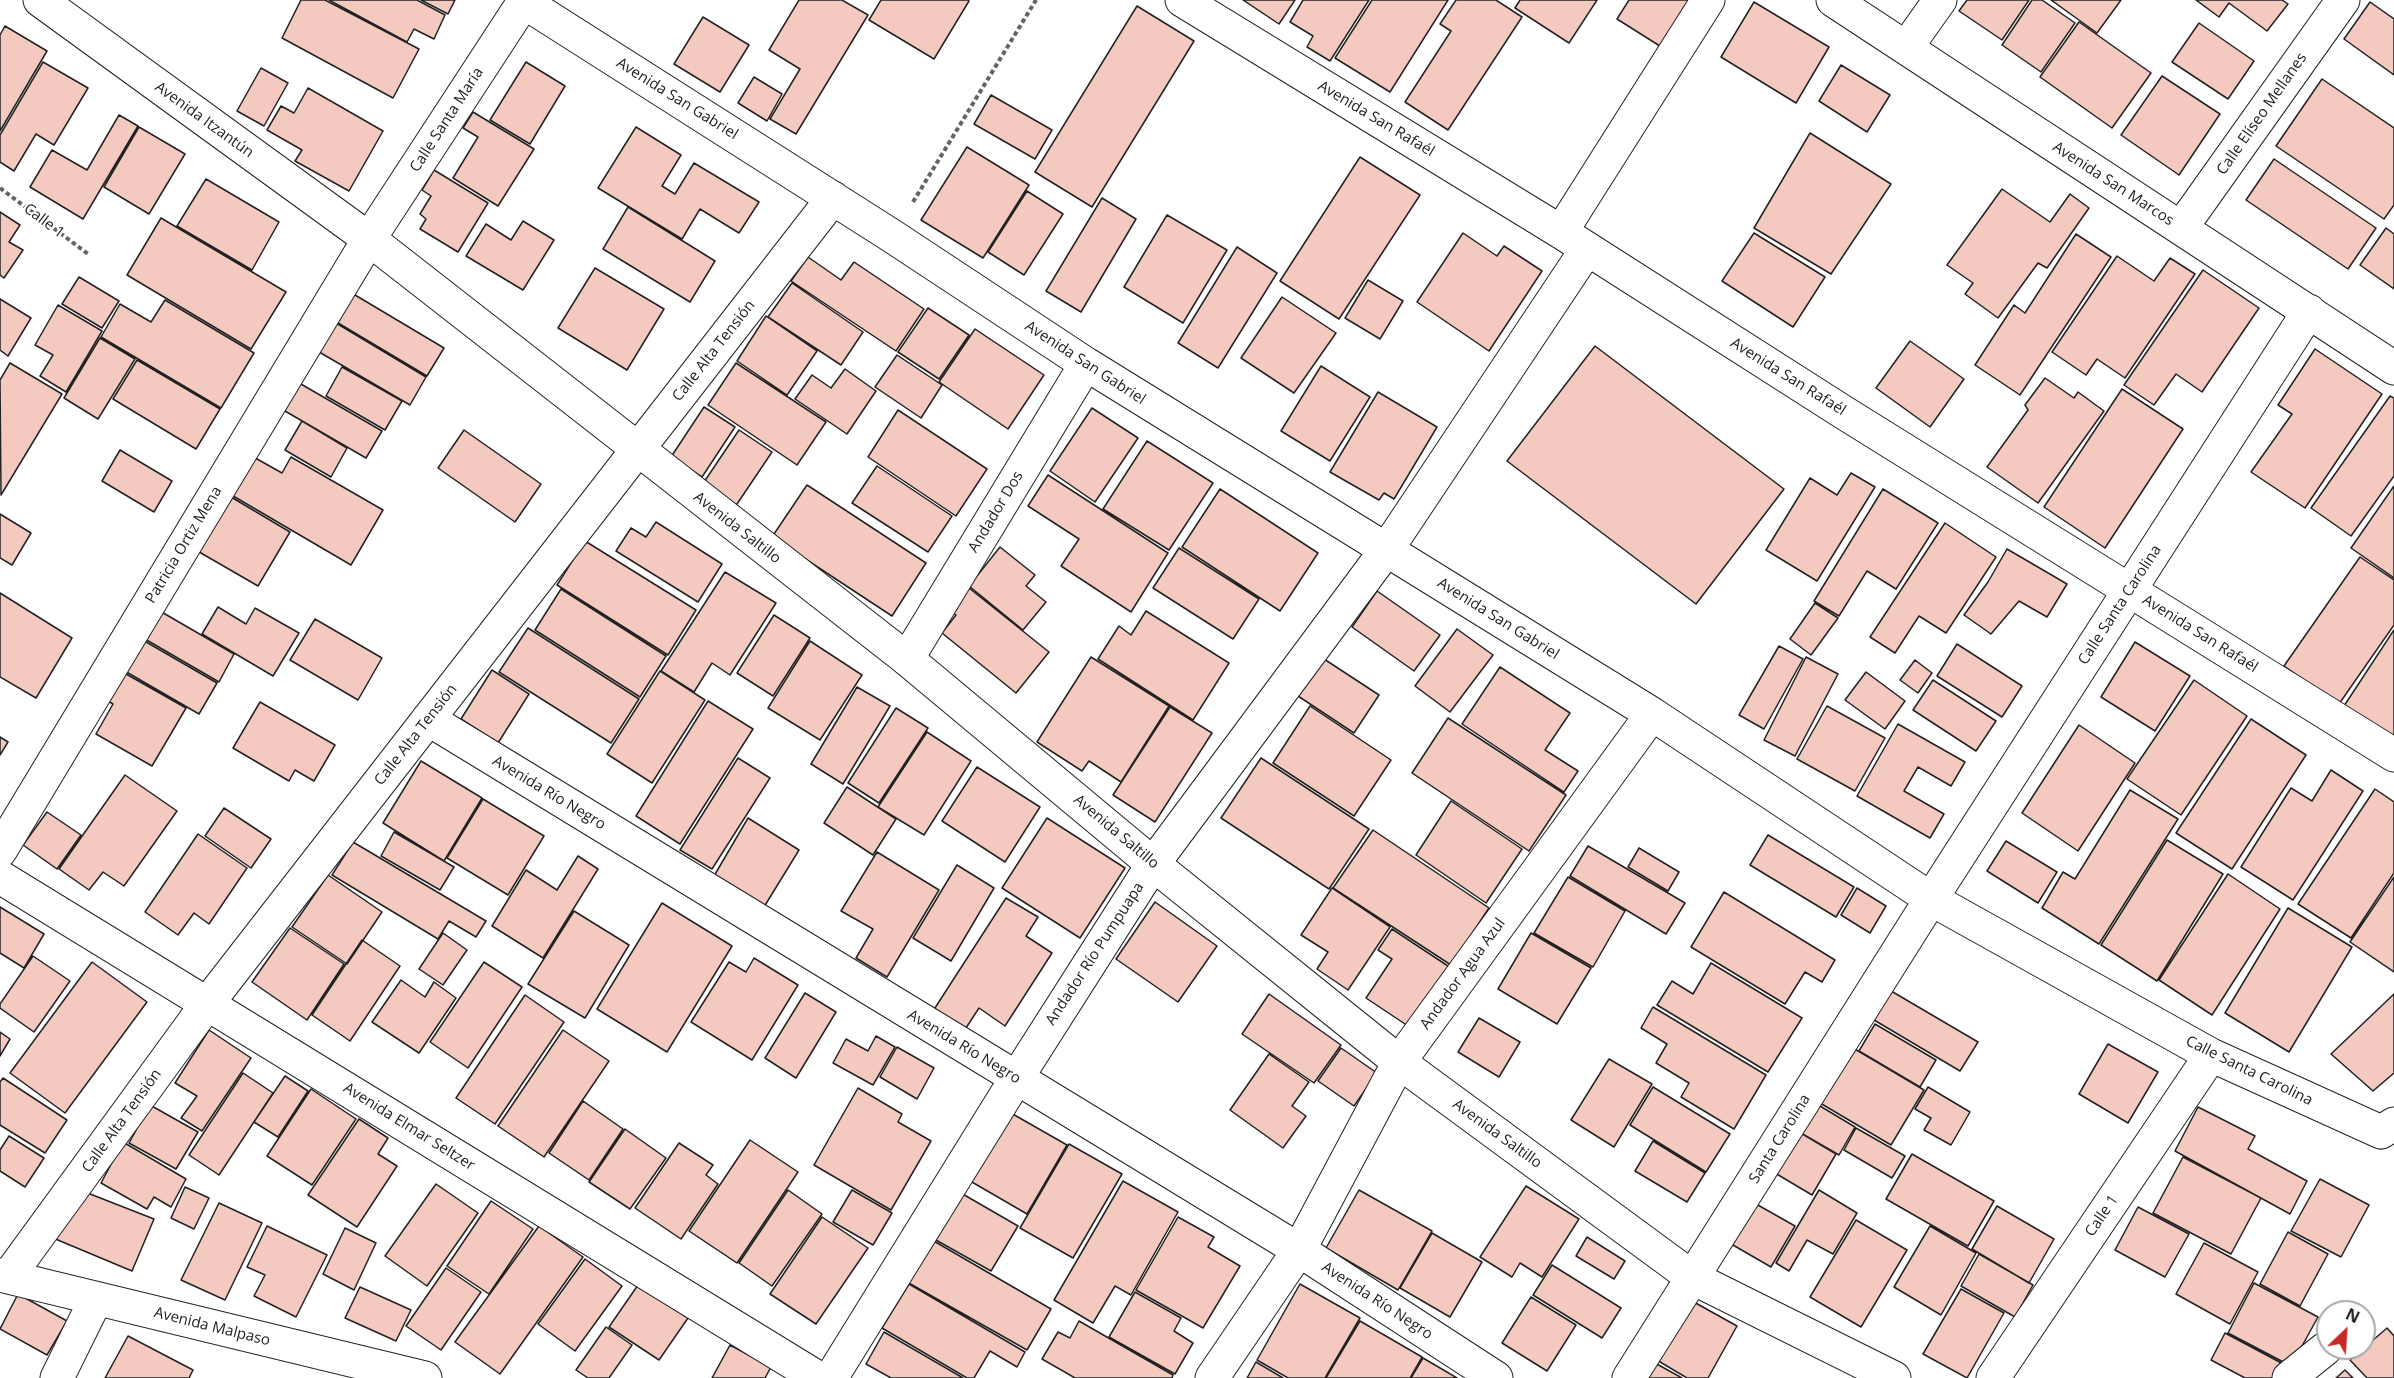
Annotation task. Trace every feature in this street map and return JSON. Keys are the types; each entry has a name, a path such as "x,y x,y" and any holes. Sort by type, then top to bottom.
{"street":[{"name":"Avenida Itzantún","path":"40,0 369,239"},
{"name":"Avenida San Rafaél","path":"1182,0 1561,232 1853,418 2394,755"},
{"path":"1561,232 1708,0"},
{"name":"Avenida San Marcos","path":"1833,0 2394,368"},
{"path":"1906,48 1940,0"},
{"name":"Calle Elíseo Mellanes","path":"2181,228 2343,0"},
{"name":"Calle Santa María","path":"369,239 524,1"},
{"name":"Avenida San Gabriel","path":"524,1 892,236 1086,364 1652,714"},
{"name":"Calle Alta Tensión","path":"4,1276 207,1004 832,198"},
{"name":"Avenida Saltillo","path":"369,239 636,450 907,659 1154,864 1399,1062 1693,1278 1894,1378"},
{"name":"Patricia Ortiz Mena","path":"0,851 369,239"},
{"name":"Andador Río Pumpuapa","path":"831,1378 1016,1079 1154,864 1387,549 1587,249"},
{"name":"Calle Santa Carolina","path":"1931,899 2309,311"},
{"name":"Andador Dos","path":"907,659 1086,364"},
{"name":"Calle Santa Carolina","path":"1652,714 1931,899 2211,1055 2388,1128"},
{"name":"Andador Agua Azul","path":"1212,1378 1299,1250 1399,1062 1652,714"},
{"name":"Avenida Río Negro","path":"429,719 1299,1250 1496,1378"},
{"name":"Avenida Elmar Seltzer","path":"0,877 818,1378"},
{"name":"Santa Carolina","path":"1629,1378 1931,899"},
{"name":"Calle 1","path":"1993,1378 2211,1055"},
{"name":"Avenida Malpaso","path":"4,1276 424,1378"},
{"path":"57,1378 96,1299"},
{"path":"2289,1378 2316,1356"}],"path":[{"path":"892,236 1036,0"},
{"name":"Calle 1","path":"0,188 88,254"}],"building":[{"path":"301,0 325,0 419,49 393,98 282,38"},
{"path":"329,0 417,0 445,15 434,39 414,29 407,42"},
{"path":"421,0 455,0 448,14"},
{"path":"799,0 842,0 868,15 796,134 770,119 800,69 769,50"},
{"path":"881,0 969,1 934,59 869,20"},
{"path":"1243,0 1295,0 1279,24"},
{"path":"1303,0 1369,0 1330,61 1307,47 1313,36 1290,22"},
{"path":"1372,0 1448,0 1390,92 1335,58"},
{"path":"1456,0 1496,0 1522,17 1448,130 1405,102 1451,31 1440,24"},
{"path":"1520,0 1597,0 1569,43 1515,8"},
{"path":"1629,0 1693,0 1663,48 1617,19"},
{"path":"1967,0 2029,0 2002,40 1959,11"},
{"path":"2032,0 2042,0 2075,23 2041,72 2002,45"},
{"path":"2051,0 2121,0 2097,33"},
{"path":"2196,0 2282,0 2288,4 2267,31 2229,3 2219,17"},
{"path":"1754,2 1829,47 1796,103 1721,57"},
{"path":"2370,2 2394,19 2394,75 2344,39"},
{"path":"1137,6 1194,41 1092,207 1035,172"},
{"path":"703,17 749,45 720,92 674,64"},
{"path":"2079,22 2151,73 2112,128 2040,77"},
{"path":"2199,23 2254,61 2228,99 2172,62"},
{"path":"5,26 47,51 0,131 0,35"},
{"path":"43,62 88,88 54,145 36,134 14,171 0,162 0,135"},
{"path":"526,62 565,86 530,144 490,120"},
{"path":"1841,65 1890,95 1867,132 1819,101"},
{"path":"261,68 288,83 264,126 237,111"},
{"path":"2162,76 2220,114 2179,175 2121,135"},
{"path":"754,77 782,94 767,121 738,103"},
{"path":"2322,79 2394,128 2394,205 2384,219 2276,146"},
{"path":"308,88 383,131 349,191 295,161 302,150 267,130 281,106 294,113"},
{"path":"991,95 1052,130 1035,159 974,124"},
{"path":"473,112 534,149 498,206 453,178 478,137 463,128"},
{"path":"119,115 138,126 83,219 30,187 52,150 87,170"},
{"path":"139,127 185,154 149,214 104,187"},
{"path":"636,127 681,155 662,186 675,194 694,163 759,202 739,233 700,209 682,239 598,188"},
{"path":"1810,133 1891,184 1831,274 1754,228"},
{"path":"967,147 1029,185 983,258 921,220"},
{"path":"1360,157 1420,195 1339,319 1280,281"},
{"path":"2274,159 2376,228 2348,269 2246,200"},
{"path":"434,170 488,203 458,252 420,229 426,219 420,214 431,196 422,190"},
{"path":"206,179 279,222 252,270 177,226"},
{"path":"2002,189 2050,222 2070,194 2089,208 2047,268 2038,263 1998,318 1965,294 1973,283 1947,265"},
{"path":"1027,191 1063,214 1024,275 988,252"},
{"path":"1102,198 1136,219 1081,312 1046,291"},
{"path":"628,207 715,261 690,302 603,249"},
{"path":"0,212 20,225 9,242 23,250 4,278 0,275"},
{"path":"1167,215 1227,250 1183,323 1124,287"},
{"path":"161,218 286,292 251,349 127,275"},
{"path":"523,221 554,240 523,290 466,256 486,224 511,240"},
{"path":"2386,228 2394,234 2394,289 2360,265"},
{"path":"1463,233 1497,256 1504,246 1542,271 1489,351 1417,302"},
{"path":"1754,233 1825,277 1793,327 1722,281"},
{"path":"2076,234 2111,257 2020,395 1975,365 2014,305 2025,313"},
{"path":"1237,247 1277,273 1218,368 1178,343"},
{"path":"2117,256 2154,281 2170,258 2195,274 2125,378 2097,359 2086,375 2052,352"},
{"path":"808,257 841,280 854,262 924,309 896,351 791,281"},
{"path":"595,268 664,309 627,370 558,328"},
{"path":"2203,270 2259,308 2202,392 2176,374 2154,405 2124,385"},
{"path":"79,277 119,301 102,328 62,304"},
{"path":"1368,280 1403,301 1380,339 1345,318"},
{"path":"792,283 863,332 841,365 768,317"},
{"path":"345,289 444,348 427,376 328,317"},
{"path":"1282,297 1336,333 1294,393 1241,358"},
{"path":"0,299 31,318 8,356 0,350"},
{"path":"165,300 254,353 221,408 101,337 120,304 151,322"},
{"path":"58,305 102,331 66,392 40,376 53,355 35,345"},
{"path":"928,308 969,335 939,379 898,352"},
{"path":"766,316 817,351 787,395 737,361"},
{"path":"331,320 426,377 410,405 314,349"},
{"path":"975,329 1044,375 1008,429 939,382"},
{"path":"100,338 135,359 98,419 64,398"},
{"path":"1910,341 1964,379 1930,427 1876,388"},
{"path":"1595,346 1784,489 1696,604 1507,461"},
{"path":"2315,349 2382,394 2305,508 2251,472 2292,414 2278,405"},
{"path":"897,355 942,385 921,418 875,387"},
{"path":"137,360 220,409 196,449 113,399"},
{"path":"10,363 62,394 1,495 0,380"},
{"path":"736,363 826,422 797,465 708,405"},
{"path":"1321,366 1370,397 1330,461 1281,431"},
{"path":"342,367 402,401 385,430 326,396"},
{"path":"845,369 876,391 847,434 795,399 812,375 831,388"},
{"path":"2045,378 2074,398 2078,392 2104,411 2038,503 1987,467 2028,410 2025,405"},
{"path":"294,380 382,431 366,458 278,407"},
{"path":"2122,389 2183,429 2105,548 2044,507"},
{"path":"1378,392 1437,427 1394,499 1384,493 1379,500 1330,472"},
{"path":"2390,396 2394,398 2394,476 2351,536 2311,508"},
{"path":"704,407 735,427 702,477 671,457"},
{"path":"1092,408 1138,438 1095,502 1050,471"},
{"path":"898,410 987,469 956,516 868,457"},
{"path":"302,421 347,448 331,477 285,450"},
{"path":"464,430 541,484 515,522 438,468"},
{"path":"739,430 772,452 735,507 702,485"},
{"path":"1147,441 1213,483 1169,550 1103,509"},
{"path":"120,450 172,481 154,512 102,481"},
{"path":"250,455 282,473 291,457 383,510 351,565 228,493"},
{"path":"877,466 952,516 928,552 852,503"},
{"path":"1851,473 1875,487 1817,581 1766,550 1810,478 1837,495"},
{"path":"1048,475 1168,553 1131,612 1061,566 1079,539 1028,506"},
{"path":"807,485 926,563 892,616 772,537"},
{"path":"2394,486 2394,578 2351,548"},
{"path":"1220,489 1318,553 1280,611 1182,547"},
{"path":"1883,489 1938,523 1896,589 1867,571 1839,616 1814,601"},
{"path":"226,494 290,532 258,586 194,549"},
{"path":"0,514 31,533 12,565 0,558"},
{"path":"656,522 722,564 698,602 616,551 631,528 646,537"},
{"path":"1945,523 1996,557 1946,633 1919,616 1895,653 1870,637"},
{"path":"585,541 696,610 668,655 557,585"},
{"path":"1000,547 1035,575 1026,586 1046,602 1023,630 969,586"},
{"path":"1179,548 1259,599 1233,639 1153,588"},
{"path":"2007,549 2067,584 2047,617 2019,601 1991,634 1964,615 1988,582"},
{"path":"2360,557 2394,580 2394,625 2339,704 2284,666"},
{"path":"725,572 776,603 730,675 712,663 694,692 661,671"},
{"path":"969,588 1049,652 1016,693 942,633 956,615 950,611"},
{"path":"561,589 666,656 640,697 535,630"},
{"path":"1377,591 1440,635 1414,671 1352,627"},
{"path":"0,593 72,638 36,698 0,677"},
{"path":"1815,603 1838,618 1811,655 1790,639"},
{"path":"153,607 234,654 219,682 138,635"},
{"path":"218,607 246,624 255,608 299,633 273,676 202,634"},
{"path":"1146,611 1229,663 1193,720 1098,659 1119,626 1131,635"},
{"path":"774,615 810,638 773,696 737,673"},
{"path":"315,619 382,658 358,700 290,660"},
{"path":"528,628 639,699 611,743 499,672"},
{"path":"1457,629 1493,655 1450,712 1415,686"},
{"path":"2394,630 2394,738 2344,706"},
{"path":"141,639 217,683 199,714 123,670"},
{"path":"810,641 862,675 820,740 768,708"},
{"path":"2135,642 2190,676 2155,731 2101,697"},
{"path":"1957,644 2022,686 2002,717 1937,676"},
{"path":"1779,646 1803,659 1764,729 1739,715"},
{"path":"1091,657 1169,706 1121,782 1089,761 1082,771 1037,742"},
{"path":"1806,657 1838,674 1795,756 1764,740"},
{"path":"1324,659 1379,695 1354,733 1298,696"},
{"path":"1915,660 1932,673 1918,693 1900,680"},
{"path":"1500,667 1570,713 1545,750 1578,771 1564,792 1462,724"},
{"path":"119,670 186,708 152,766 96,734 113,704 103,698"},
{"path":"492,670 529,694 498,743 461,719"},
{"path":"660,671 705,700 652,783 607,754"},
{"path":"1866,672 1905,701 1885,729 1845,700"},
{"path":"1933,680 1996,721 1976,751 1913,710"},
{"path":"2194,680 2247,716 2181,815 2127,779"},
{"path":"857,687 890,706 843,784 811,764"},
{"path":"708,701 753,729 680,844 636,816"},
{"path":"260,702 335,745 314,781 295,770 289,781 233,748"},
{"path":"1310,706 1391,760 1354,816 1273,763"},
{"path":"1827,706 1885,738 1855,791 1797,759"},
{"path":"1170,707 1212,733 1155,822 1113,795"},
{"path":"896,708 928,728 879,803 848,783"},
{"path":"1448,718 1566,795 1529,851 1412,773"},
{"path":"2251,719 2306,755 2232,869 2176,833"},
{"path":"1898,724 1965,762 1951,786 1918,767 1904,791 1944,814 1930,838 1857,796"},
{"path":"2079,725 2135,763 2078,851 2022,813"},
{"path":"927,732 971,761 924,835 878,807"},
{"path":"0,737 8,742 0,755"},
{"path":"738,758 770,778 712,869 680,850"},
{"path":"1261,758 1369,829 1329,889 1221,818"},
{"path":"421,761 482,798 444,861 383,823"},
{"path":"977,767 1040,807 1005,862 942,821"},
{"path":"2331,770 2363,791 2293,900 2241,867 2291,788 2312,801"},
{"path":"125,775 177,811 124,886 103,872 89,890 59,869"},
{"path":"847,787 896,819 873,855 824,823"},
{"path":"2375,789 2394,802 2394,873 2351,938 2298,904"},
{"path":"2130,790 2178,819 2099,944 2042,908 2063,872 2075,879"},
{"path":"483,799 544,836 508,895 447,858"},
{"path":"1451,801 1522,849 1486,903 1416,855"},
{"path":"224,808 271,839 251,868 205,836"},
{"path":"47,812 81,835 57,869 23,845"},
{"path":"748,818 799,850 764,907 714,876"},
{"path":"1047,818 1125,868 1080,938 1002,888"},
{"path":"1373,830 1489,908 1451,965 1333,888"},
{"path":"394,832 454,867 440,890 381,856"},
{"path":"198,834 247,868 209,924 194,913 178,935 145,912"},
{"path":"1768,835 1854,887 1836,917 1750,865"},
{"path":"2167,840 2223,874 2157,981 2101,945"},
{"path":"2006,841 2057,872 2038,903 1987,871"},
{"path":"353,842 486,921 476,937 449,921 438,939 332,875"},
{"path":"1588,846 1685,903 1666,934 1570,876"},
{"path":"1639,848 1679,872 1668,891 1628,867"},
{"path":"877,852 939,890 887,977 856,958 873,929 841,911"},
{"path":"578,856 598,869 543,958 492,926 526,870 557,890"},
{"path":"957,865 994,888 951,961 913,938"},
{"path":"2228,874 2280,909 2212,1015 2159,980"},
{"path":"328,875 382,912 347,964 292,927"},
{"path":"1568,877 1625,911 1593,967 1534,933"},
{"path":"2394,877 2394,972 2350,942"},
{"path":"1332,888 1390,927 1348,990 1317,969 1328,952 1301,935"},
{"path":"1857,888 1886,906 1870,933 1841,915"},
{"path":"1724,892 1835,960 1822,982 1805,972 1785,1004 1691,947"},
{"path":"1006,898 1038,917 1026,936 1052,953 1005,1026 979,1008 964,1031 933,1011"},
{"path":"1155,902 1217,946 1178,1002 1116,959"},
{"path":"662,903 732,946 667,1052 597,1009"},
{"path":"0,907 44,934 24,968 0,953"},
{"path":"2288,908 2352,947 2289,1052 2225,1013"},
{"path":"574,911 629,945 585,1018 528,984"},
{"path":"290,928 344,964 307,1020 252,982"},
{"path":"1392,929 1457,972 1417,1032 1366,998 1392,959 1378,950"},
{"path":"443,933 467,950 443,985 419,969"},
{"path":"1531,933 1591,968 1557,1024 1498,989"},
{"path":"362,940 400,966 350,1041 312,1015"},
{"path":"33,956 70,981 34,1032 0,1008 0,1004"},
{"path":"754,958 798,985 752,1060 691,1022 729,962 746,972"},
{"path":"92,962 147,1002 65,1113 10,1073"},
{"path":"484,962 522,987 468,1068 430,1042"},
{"path":"1711,963 1802,1018 1768,1072 1657,1005 1672,981 1693,994"},
{"path":"401,980 425,997 434,982 456,998 419,1053 372,1022"},
{"path":"1886,988 1978,1042 1960,1071 1869,1017"},
{"path":"805,993 836,1012 796,1078 765,1058"},
{"path":"1269,994 1341,1045 1314,1083 1242,1034"},
{"path":"2394,994 2394,1073 2373,1091 2331,1054"},
{"path":"525,995 564,1022 495,1124 456,1098"},
{"path":"1653,1007 1766,1075 1734,1129 1681,1097 1689,1083 1656,1063 1667,1044 1641,1028"},
{"path":"1479,1018 1520,1042 1499,1077 1458,1052"},
{"path":"1875,1024 1936,1060 1920,1087 1859,1051"},
{"path":"209,1030 251,1058 202,1131 181,1118 197,1096 175,1083"},
{"path":"563,1030 609,1061 544,1157 498,1126"},
{"path":"0,1032 10,1039 0,1056"},
{"path":"876,1036 895,1047 873,1085 833,1063 846,1039 868,1051"},
{"path":"2108,1044 2158,1072 2128,1123 2079,1094"},
{"path":"1848,1045 1924,1090 1891,1145 1815,1100"},
{"path":"897,1047 934,1068 917,1099 880,1077"},
{"path":"1341,1048 1377,1073 1354,1106 1318,1081"},
{"path":"1269,1054 1309,1082 1292,1106 1306,1116 1283,1148 1230,1110"},
{"path":"1609,1059 1652,1084 1614,1147 1571,1120"},
{"path":"243,1073 273,1093 219,1175 189,1155"},
{"path":"285,1076 308,1091 278,1137 254,1122"},
{"path":"3,1078 67,1120 45,1153 0,1125 0,1082"},
{"path":"1653,1087 1730,1134 1706,1172 1630,1125"},
{"path":"1928,1087 1970,1112 1951,1145 1924,1130 1931,1118 1915,1109"},
{"path":"858,1088 902,1114 898,1122 931,1141 891,1210 814,1165"},
{"path":"311,1089 356,1119 312,1185 267,1156"},
{"path":"1810,1100 1855,1127 1839,1155 1794,1129"},
{"path":"583,1101 623,1129 589,1180 549,1153"},
{"path":"150,1105 198,1132 176,1169 129,1143"},
{"path":"2198,1107 2255,1136 2248,1149 2307,1181 2290,1214 2175,1151"},
{"path":"1004,1109 1067,1145 1027,1214 965,1178"},
{"path":"359,1119 388,1138 378,1154 397,1166 357,1227 308,1195"},
{"path":"1856,1128 1905,1156 1892,1178 1844,1150"},
{"path":"625,1129 666,1158 630,1209 589,1182"},
{"path":"1794,1129 1836,1154 1812,1195 1770,1170"},
{"path":"9,1136 44,1158 25,1187 0,1171 0,1150"},
{"path":"750,1140 798,1172 737,1263 689,1231"},
{"path":"1653,1141 1705,1173 1687,1202 1635,1171"},
{"path":"123,1142 186,1179 171,1207 154,1197 147,1209 101,1183"},
{"path":"679,1143 713,1165 706,1175 718,1184 681,1239 635,1208"},
{"path":"1069,1144 1122,1174 1073,1258 1020,1228"},
{"path":"1912,1154 1994,1201 1968,1246 1886,1199"},
{"path":"2183,1157 2261,1198 2231,1254 2153,1213"},
{"path":"2320,1179 2369,1205 2341,1257 2291,1231"},
{"path":"1123,1181 1178,1212 1131,1295 1115,1286 1093,1323 1054,1300"},
{"path":"436,1184 478,1213 427,1286 385,1256"},
{"path":"1526,1186 1579,1219 1542,1277 1520,1263 1512,1277 1480,1257"},
{"path":"185,1187 209,1198 194,1229 171,1218"},
{"path":"954,1189 1018,1226 991,1271 927,1235"},
{"path":"788,1190 822,1214 772,1286 739,1263"},
{"path":"852,1190 892,1213 873,1245 833,1222"},
{"path":"1359,1190 1432,1231 1398,1290 1326,1248"},
{"path":"1819,1190 1857,1213 1833,1254 1807,1240 1789,1271 1776,1263"},
{"path":"85,1192 154,1219 132,1271 53,1238"},
{"path":"1749,1200 1795,1226 1771,1267 1726,1241"},
{"path":"491,1201 533,1229 489,1294 447,1266"},
{"path":"219,1203 262,1223 225,1300 181,1280"},
{"path":"1997,1206 2054,1239 2029,1283 1972,1249"},
{"path":"2138,1207 2189,1234 2165,1277 2115,1250"},
{"path":"822,1217 868,1248 816,1324 770,1294"},
{"path":"1178,1217 1214,1237 1208,1247 1240,1266 1203,1328 1136,1290"},
{"path":"1856,1220 1907,1250 1861,1327 1810,1297"},
{"path":"267,1226 327,1255 296,1317 254,1296 265,1275 247,1267"},
{"path":"539,1226 583,1257 500,1374 455,1342"},
{"path":"1930,1226 1976,1253 1941,1315 1894,1287"},
{"path":"345,1228 376,1243 354,1290 323,1274"},
{"path":"2288,1232 2328,1254 2300,1306 2260,1284"},
{"path":"1432,1233 1482,1262 1450,1317 1400,1288"},
{"path":"1587,1237 1625,1261 1614,1279 1576,1256"},
{"path":"932,1240 1051,1309 1027,1350 907,1282"},
{"path":"2204,1243 2258,1272 2230,1324 2176,1294"},
{"path":"1979,1254 2033,1285 2015,1317 1961,1286"},
{"path":"585,1259 622,1286 575,1351 538,1324"},
{"path":"1552,1265 1621,1308 1602,1338 1533,1295"},
{"path":"446,1268 481,1292 441,1350 406,1326"},
{"path":"2254,1283 2316,1316 2316,1321 2291,1366 2228,1333"},
{"path":"909,1284 1025,1352 1017,1367 990,1351 974,1378 967,1378 882,1328"},
{"path":"1300,1284 1360,1318 1325,1378 1288,1378 1257,1360"},
{"path":"638,1285 688,1318 659,1360 609,1327"},
{"path":"360,1287 411,1310 396,1341 345,1318"},
{"path":"1961,1289 2004,1313 1967,1378 1923,1354"},
{"path":"1135,1292 1181,1318 1174,1331 1193,1343 1175,1374 1109,1337"},
{"path":"18,1294 67,1321 47,1355 0,1329"},
{"path":"1683,1296 1737,1326 1708,1378 1687,1378 1650,1356"},
{"path":"1531,1297 1576,1325 1547,1371 1502,1343"},
{"path":"1079,1321 1173,1375 1172,1378 1075,1378 1042,1359 1058,1332 1070,1338"},
{"path":"1360,1321 1422,1357 1410,1378 1326,1378"},
{"path":"606,1327 632,1345 609,1378 588,1378 576,1370"},
{"path":"2387,1328 2394,1336 2394,1378 2367,1378 2350,1360 2376,1360 2376,1338"},
{"path":"884,1332 963,1378 891,1378 866,1364"},
{"path":"2225,1333 2287,1366 2272,1378 2245,1378 2211,1360"},
{"path":"128,1336 193,1370 189,1378 105,1378"},
{"path":"730,1345 771,1367 765,1378 712,1378"},
{"path":"1423,1358 1457,1378 1411,1378"},
{"path":"1646,1358 1682,1378 1635,1378"},
{"path":"1256,1362 1283,1378 1247,1378"},
{"path":"2345,1370 2353,1378 2336,1378"}]}
